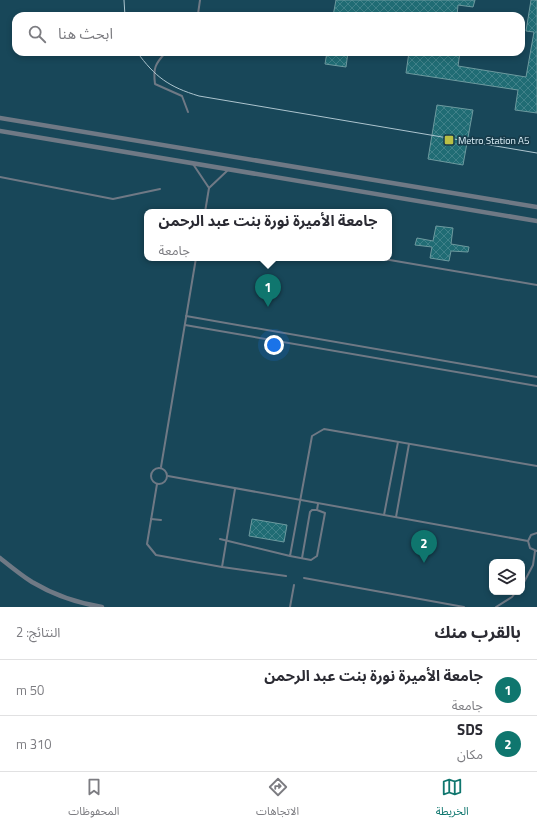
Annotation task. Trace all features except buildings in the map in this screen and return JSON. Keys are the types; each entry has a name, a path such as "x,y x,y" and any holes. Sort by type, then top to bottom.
{"street":[{"path":"0,118 537,207"},
{"path":"0,131 537,220"},
{"path":"0,558 31,582 59,596 84,604 102,607"}],"lane":[{"path":"198,12 200,0"},
{"path":"162,56 156,62 154,74 155,84 182,96 188,112"},
{"path":"193,163 209,188"},
{"path":"206,209 209,188 228,169"},
{"path":"0,177 113,199 160,189"},
{"path":"392,260 537,285"},
{"path":"161,467 195,261"},
{"path":"186,316 537,377"},
{"path":"185,325 537,386"},
{"path":"290,556 312,436 324,429 537,466"},
{"path":"384,515 398,442"},
{"path":"396,517 409,444"},
{"path":"161,467 165,470 168,476"},
{"path":"157,484 153,481 151,475 153,470 161,467"},
{"path":"157,484 165,482 168,476"},
{"path":"168,476 528,541"},
{"path":"157,484 147,544 156,555 222,567 286,576"},
{"path":"222,567 235,488"},
{"path":"317,510 318,504"},
{"path":"220,539 290,556 311,560 314,559 319,552 325,513 317,510 312,510 310,512 302,558"},
{"path":"151,519 161,520"},
{"path":"525,580 533,565 536,551 530,548 528,541 532,535 537,533"},
{"path":"304,578 464,607"},
{"path":"290,607 294,585"},
{"path":"496,607 514,595"}],"shaded area":[{"path":"0,0 537,0 537,607 0,607"}],"tram line":[{"path":"124,0 125,12"},
{"path":"140,56 157,75 171,85 188,93 199,96 537,153"}],"place":[{"name":"Metro Station A5","path":"449,140"},
{"name":"جامعة الأميرة نورة بنت عبد الرحمن","path":"268,307"},
{"name":"SDS","path":"424,563"}]}
